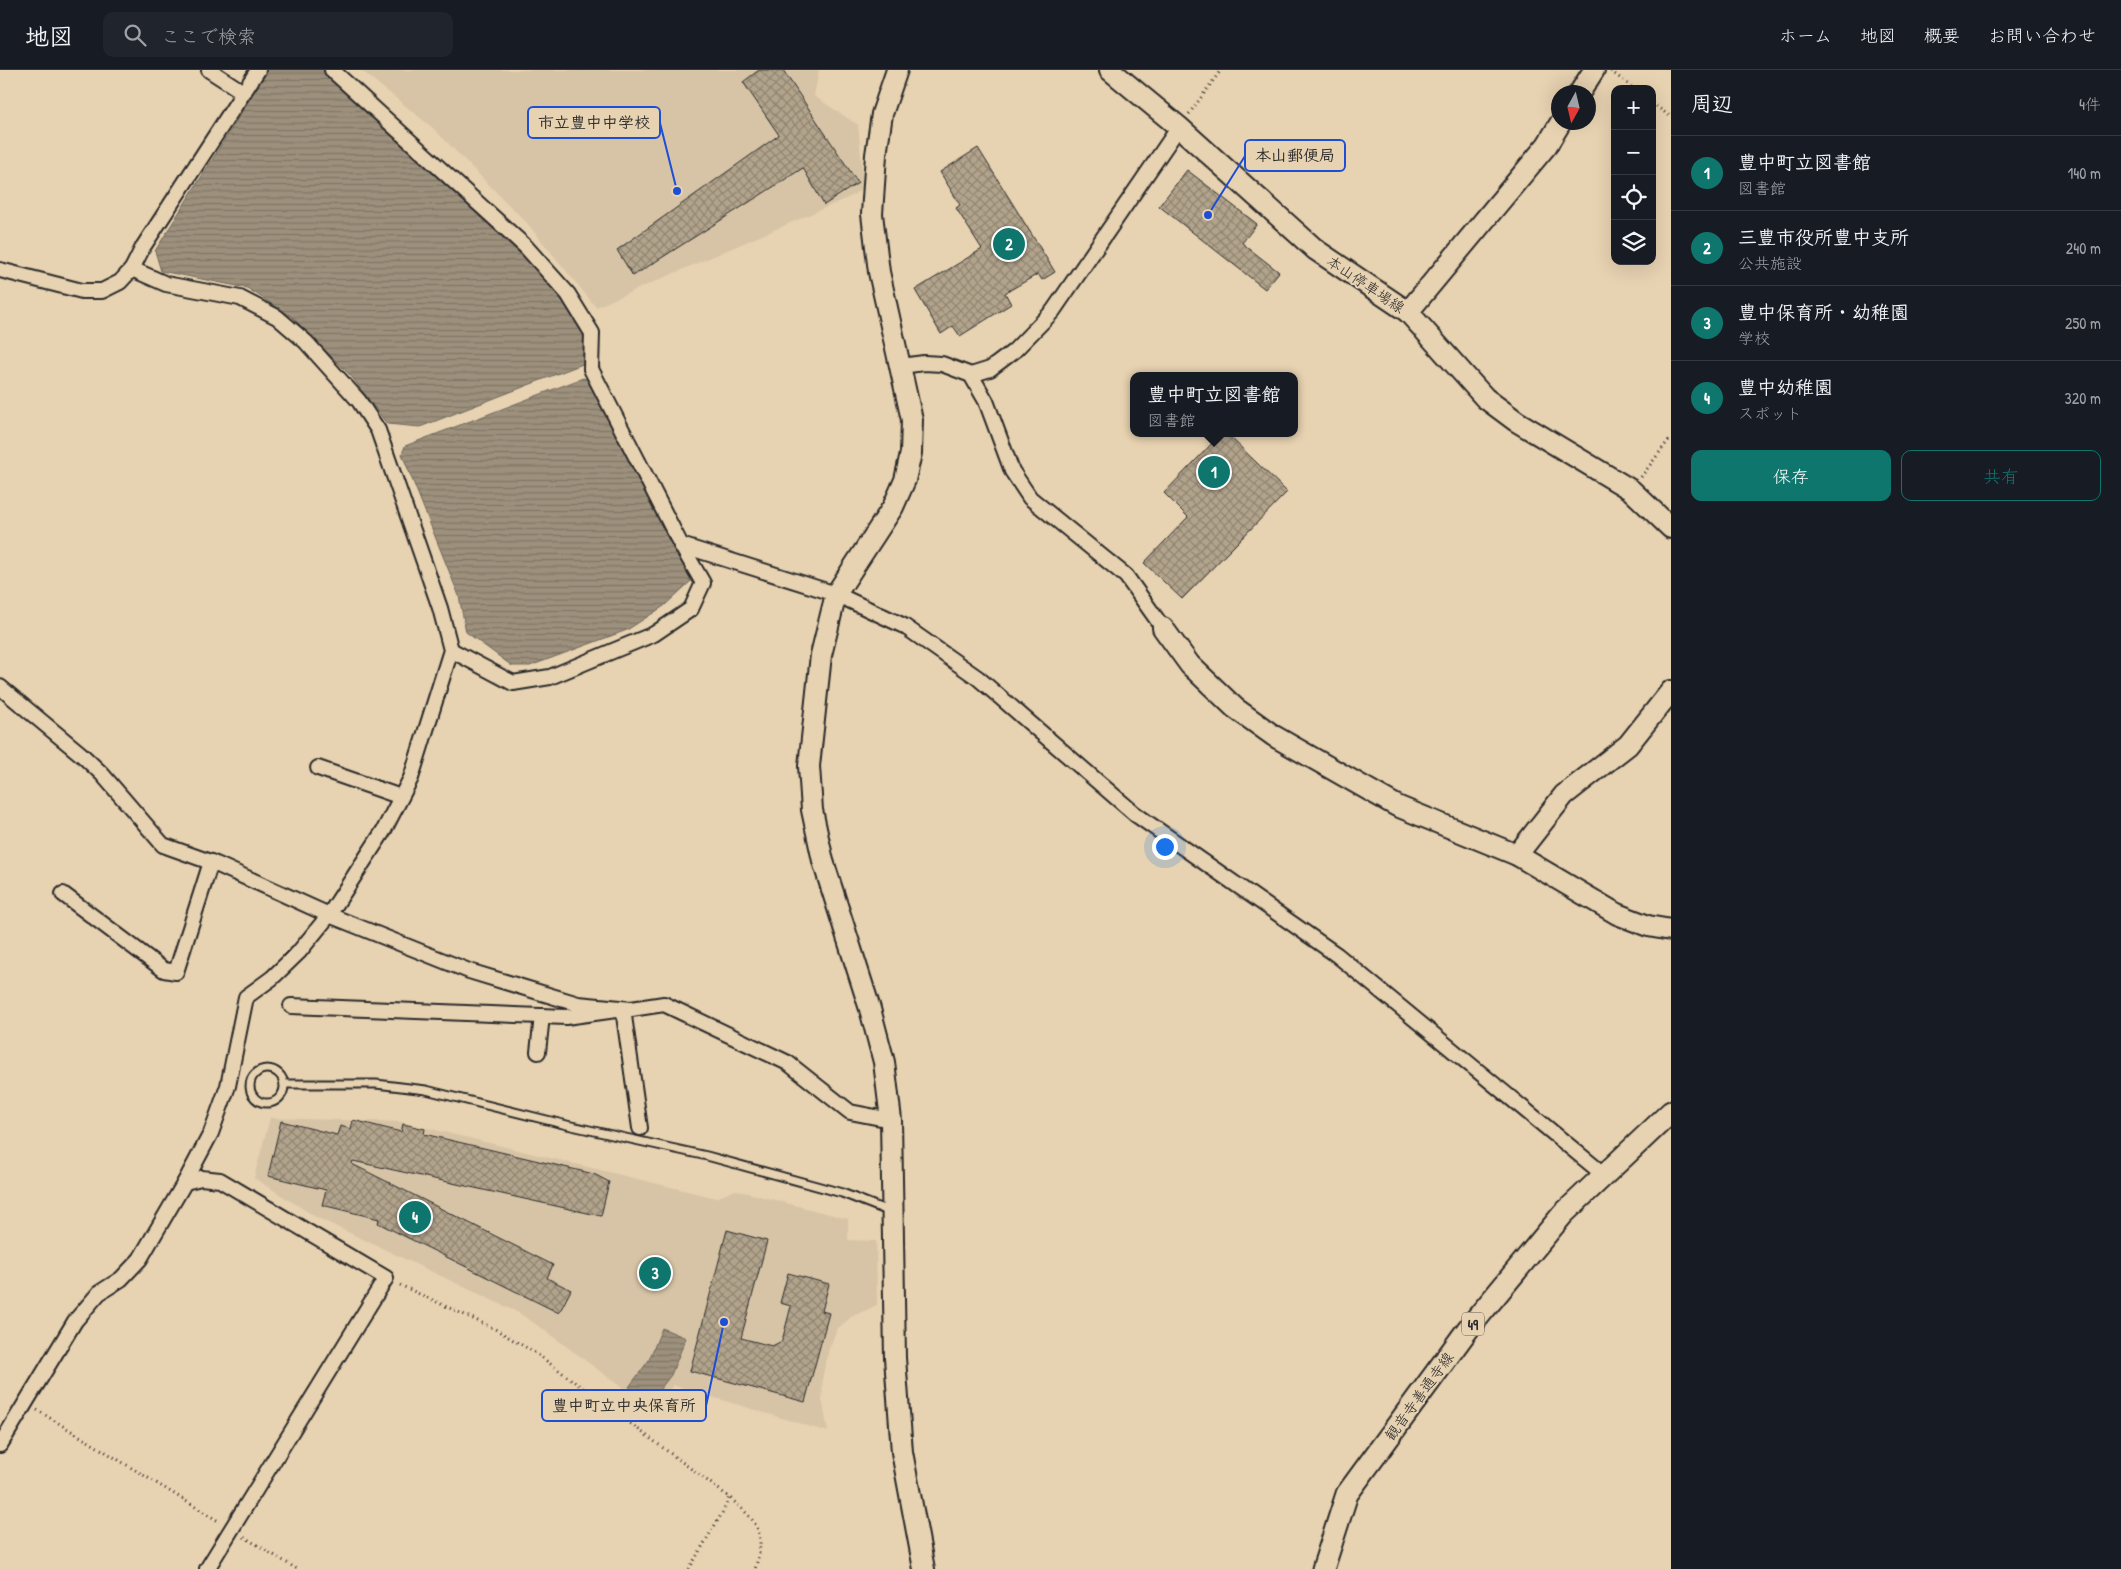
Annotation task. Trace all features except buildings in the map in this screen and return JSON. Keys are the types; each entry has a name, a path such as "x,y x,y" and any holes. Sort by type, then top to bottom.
{"main road":[{"name":"観音寺善通寺線","path":"1323,1569 1347,1494 1468,1329 1563,1214 1603,1174 1671,1112"}],"street":[{"path":"209,70 243,92"},
{"path":"0,270 82,291 102,291 120,282 132,270 143,247 258,70"},
{"path":"332,70 526,247 568,294 592,333 591,369 681,545 703,583 691,609 654,634 550,677 513,683 451,650"},
{"path":"897,70 882,114 876,155 872,214 879,272 912,420 911,454 905,480 894,507 836,594 821,655 809,766 812,810 823,861 870,1009 884,1062 891,1120 895,1358 902,1452 924,1569"},
{"name":"本山停車場線","path":"1110,70 1179,127 1316,250 1408,312 1485,398 1516,421 1632,490 1671,528"},
{"path":"1584,85 1594,70"},
{"path":"901,366 942,364 971,375 990,369 1014,351 1053,311 1179,127"},
{"path":"1408,312 1547,145 1556,130"},
{"path":"0,1445 75,1321 86,1306 121,1278 140,1259 185,1182 211,1133 228,1086 246,997 272,978 299,952 329,915 384,830 411,778 451,650 440,608 378,430 359,401 306,342 277,317 240,298 166,284 132,270"},
{"path":"971,375 986,401 1012,470 1030,498 1126,576 1190,664 1235,708 1274,736 1397,806 1517,855 1617,914 1648,926 1671,930"},
{"path":"681,545 836,594 904,626 978,678 1135,814 1337,956 1603,1174"},
{"path":"0,687 102,774 163,845 211,862 329,915 468,971 578,1004 623,1009"},
{"path":"1517,855 1564,795 1628,745 1671,690"},
{"path":"318,768 401,797"},
{"path":"63,894 164,970 176,972 211,862"},
{"path":"291,1006 566,1018 664,1004 788,1063 850,1112 891,1120"},
{"path":"623,1009 640,1128"},
{"path":"538,1052 542,1016"},
{"path":"185,1182 201,1178 220,1180 386,1278 207,1569"}],"lane":[{"path":"268,1069 279,1074 284,1084 282,1095 269,1104 254,1098 250,1087 250,1081 257,1072 268,1069"},
{"path":"284,1084 376,1084 426,1090 567,1125 707,1156 842,1193 893,1212"}],"path":[{"path":"1179,127 1221,70"},
{"path":"1610,70 1629,85"},
{"path":"1656,106 1671,117"},
{"path":"1632,490 1671,437"},
{"path":"386,1278 495,1328 537,1354 729,1497 753,1518 760,1533 755,1569"},
{"path":"24,1403 297,1569"},
{"path":"688,1569 725,1508 729,1497"}],"shaded area":[{"path":"268,70 322,70 533,266 570,308 585,336 585,363 420,427 387,424 351,376 292,317 247,288 161,271 155,251"},
{"path":"361,70 819,70 814,96 858,125 864,187 852,196 596,307 526,222 434,129"},
{"path":"583,378 593,381 691,581 664,606 627,630 530,666 512,666 466,632 459,596 402,454 405,446"},
{"path":"270,1118 402,1122 716,1198 736,1190 848,1219 848,1240 876,1241 877,1305 851,1317 837,1329 829,1349 823,1374 822,1400 828,1432 673,1385 655,1412 519,1313 316,1217 254,1178"},
{"path":"662,1328 686,1338 671,1375 650,1402 629,1387 649,1360"}],"place":[{"name":"市立豊中中学校","path":"677,191"},
{"name":"本山郵便局","path":"1208,215"},
{"name":"三豊市役所豊中支所","path":"1009,244"},
{"name":"豊中町立図書館","path":"1214,472"},
{"name":"豊中幼稚園","path":"415,1217"},
{"name":"豊中保育所・幼稚園","path":"655,1273"},
{"name":"豊中町立中央保育所","path":"724,1322"}]}
